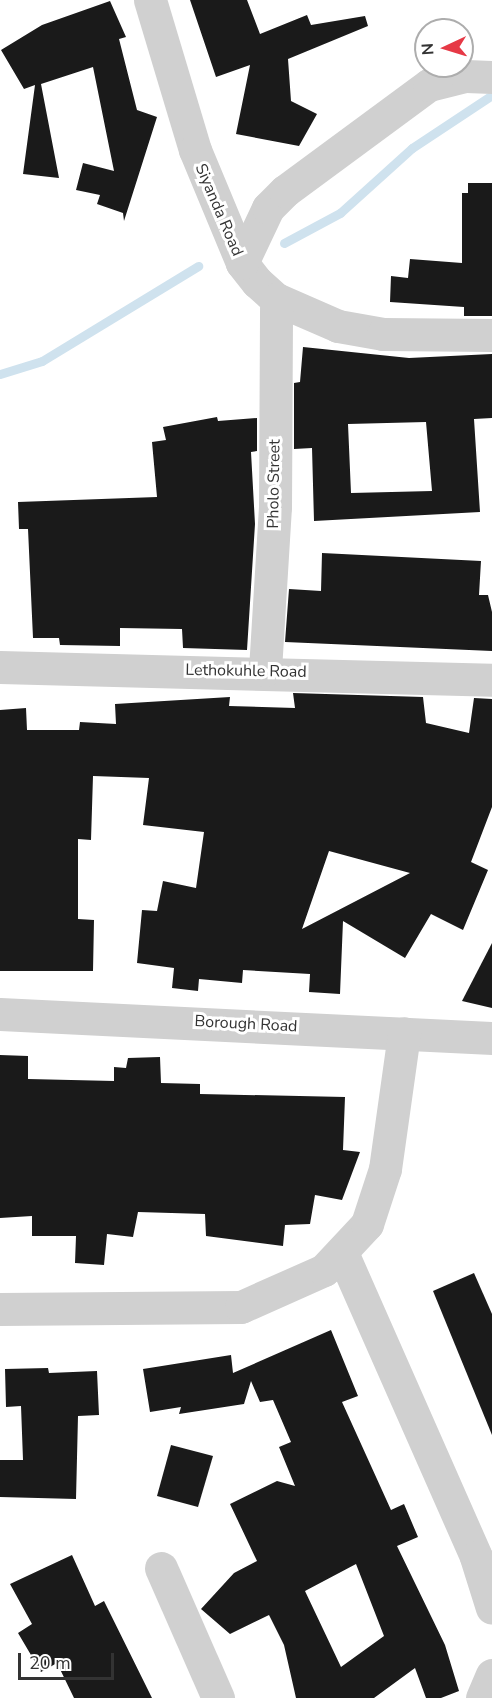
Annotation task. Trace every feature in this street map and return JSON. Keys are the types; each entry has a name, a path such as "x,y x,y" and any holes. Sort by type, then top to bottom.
{"street":[{"name":"Siyanda Road","path":"150,0 195,150 242,263 276,298 338,326 383,334 492,335"},
{"path":"242,263 268,208 285,191 429,85 466,76 492,77"},
{"name":"Pholo Street","path":"265,670 275,507 276,298"},
{"name":"Lethokuhle Road","path":"0,667 265,670 492,680"},
{"name":"Borough Road","path":"0,1014 492,1038"},
{"path":"0,1309 241,1307 291,1289 344,1255 367,1224 385,1169 404,1033"},
{"path":"344,1255 476,1557 492,1608"},
{"path":"160,1568 218,1698"},
{"path":"482,1698 492,1675"}],"building":[{"path":"190,0 247,0 260,34 307,15 311,25 365,16 368,26 288,59 291,101 317,114 299,146 236,134 250,65 216,77"},
{"path":"110,1 126,37 119,39 137,110 157,117 124,221 123,213 97,204 100,195 76,190 83,163 114,171 93,67 41,84 59,178 23,174 35,85 24,89 1,50 42,25"},
{"path":"468,183 492,183 492,316 464,316 464,307 390,302 391,276 408,278 410,259 462,263 462,193 468,193"},
{"path":"303,347 409,358 492,354 492,418 474,419 480,512 314,521 312,448 294,449 294,383 300,382","holes":["426,422 432,491 351,493 348,424"]},
{"path":"217,417 218,421 257,418 257,451 251,452 255,524 247,650 183,648 182,629 120,628 120,646 60,645 59,638 33,638 28,529 19,529 18,502 157,497 152,442 166,440 163,427"},
{"path":"322,553 481,561 479,595 488,595 492,612 492,651 285,642 289,589 321,591"},
{"path":"293,693 423,697 426,723 469,733 474,698 492,699 492,807 471,862 488,870 463,930 431,914 405,958 343,921 340,994 309,992 310,974 243,970 242,983 199,979 198,991 172,988 174,968 137,963 142,910 157,911 163,881 196,888 204,832 143,825 149,778 93,776 91,840 78,839 78,919 94,920 93,971 0,971 0,710 26,708 27,730 79,730 80,722 116,724 115,704 230,697 229,706 295,708","holes":["329,851 410,873 302,929"]},
{"path":"492,943 492,1008 462,1001"},
{"path":"0,1055 28,1056 28,1079 114,1081 114,1067 126,1068 128,1058 160,1057 161,1083 200,1084 200,1094 345,1097 343,1150 360,1152 342,1200 315,1195 310,1224 285,1225 283,1246 206,1236 205,1214 138,1212 133,1237 107,1234 104,1265 75,1263 76,1236 32,1236 32,1216 0,1218"},
{"path":"474,1273 492,1314 492,1435 433,1291"},
{"path":"331,1330 358,1396 342,1402 391,1510 404,1504 418,1537 397,1546 445,1645 459,1691 441,1698 426,1698 415,1668 374,1698 296,1698 284,1645 269,1615 230,1634 201,1609 234,1573 257,1561 230,1504 277,1481 295,1486 279,1447 291,1442 273,1400 260,1402 251,1381 244,1404 179,1414 181,1407 150,1412 143,1369 231,1355 233,1373","holes":["356,1564 384,1636 341,1667 305,1591"]},
{"path":"48,1368 49,1373 97,1371 99,1415 78,1416 76,1499 0,1497 0,1460 23,1460 21,1406 6,1407 5,1369"},
{"path":"171,1445 213,1456 198,1507 157,1496"},
{"path":"72,1555 95,1606 104,1601 152,1698 74,1698 57,1663 41,1672 18,1633 32,1624 10,1584"}],"waterway":[{"path":"284,243 340,213 412,148 492,95"},
{"path":"0,374 42,361 198,266"}]}
